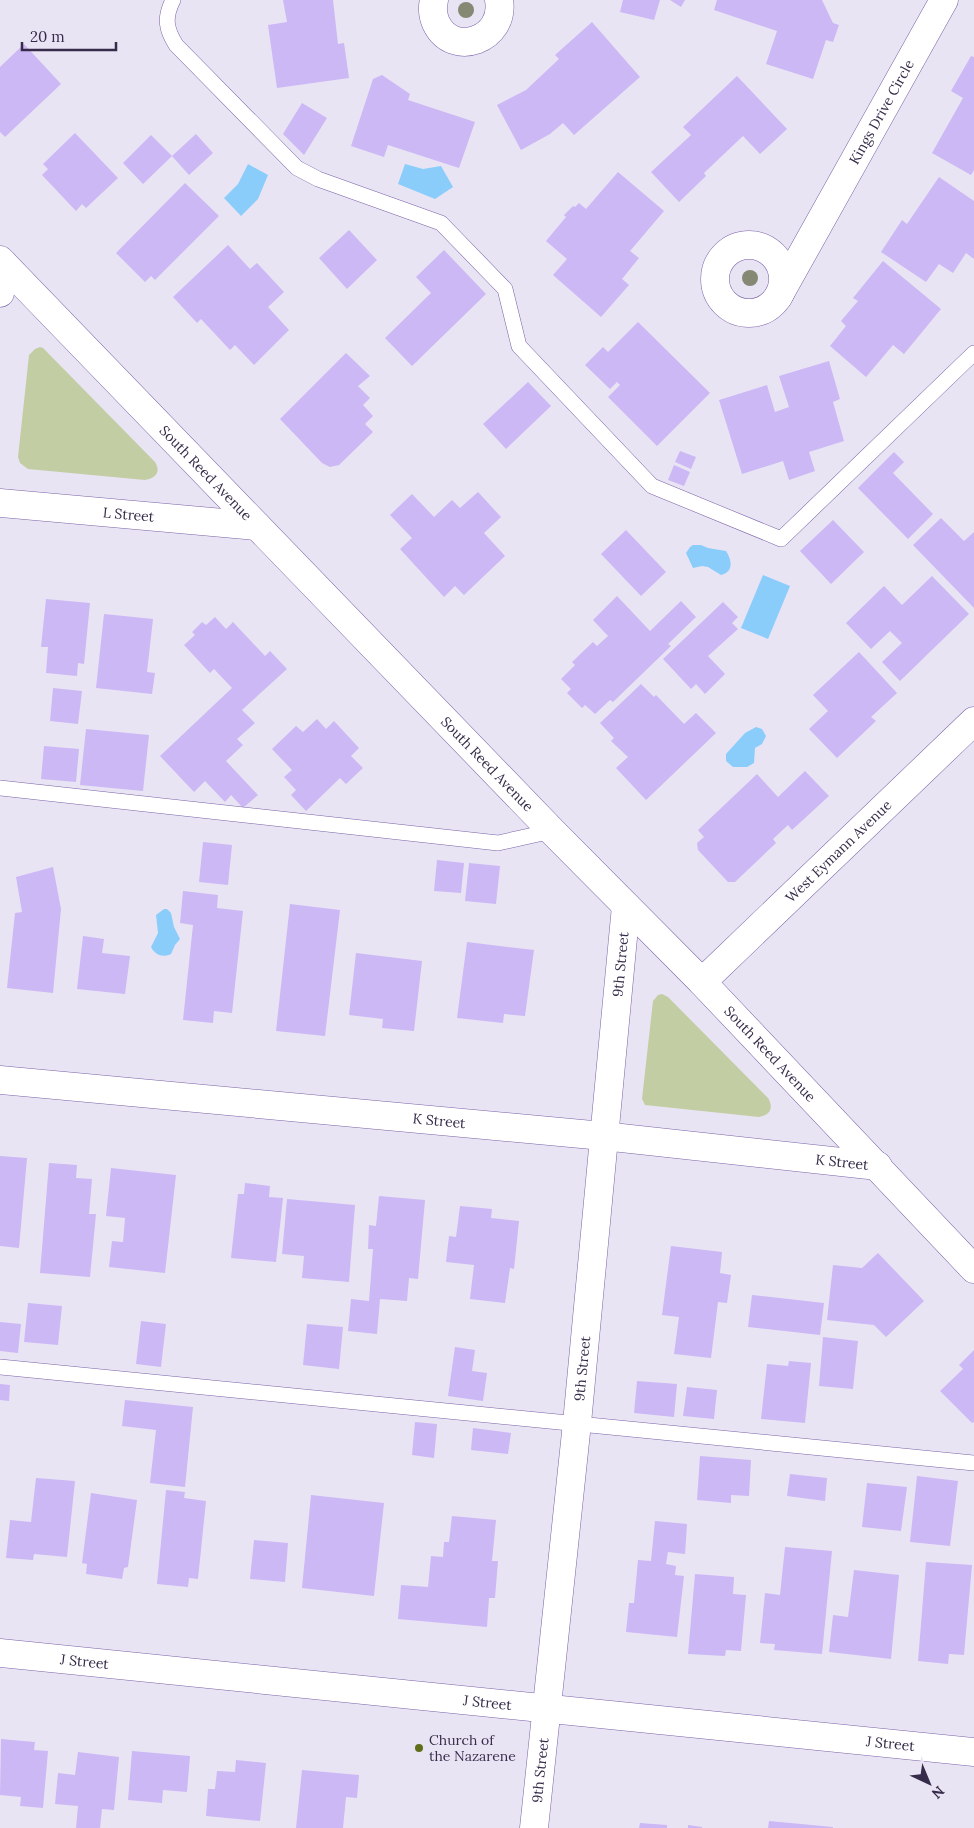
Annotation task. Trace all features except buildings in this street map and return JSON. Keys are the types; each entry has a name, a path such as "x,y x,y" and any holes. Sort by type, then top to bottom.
{"street":[{"path":"434,0 434,17 439,29 449,37 461,42 474,41 486,35 495,26 500,14 499,0"},
{"name":"Kings Drive Circle","path":"819,224 810,234 795,243 778,247 748,245 736,247 726,254 719,264 715,275 717,288 722,300 732,308 744,312 757,312 769,306 778,297 819,224 944,0"},
{"path":"760,246 771,252 779,262 783,273 783,285 778,297"},
{"path":"0,293 2,262"},
{"name":"South Reed Avenue","path":"2,262 552,831 702,982 974,1269"},
{"name":"L Street","path":"0,503 257,526"},
{"name":"West Eymann Avenue","path":"702,982 974,721"},
{"name":"9th Street","path":"534,1828 577,1423 626,906"},
{"name":"K Street","path":"0,1080 603,1136 878,1166"},
{"name":"J Street","path":"0,1653 974,1752"}],"lane":[{"path":"173,0 167,17 168,32 176,45 297,168 318,179 441,223 505,289 519,346 652,486 781,539 974,353"},
{"path":"0,788 498,843 552,831"},
{"path":"0,1367 974,1463"}],"green space":[{"path":"40,347 155,462 158,469 155,476 145,480 28,469 20,463 18,457 29,355"},
{"path":"662,994 668,997 768,1098 771,1108 768,1113 759,1117 645,1105 642,1099 653,1001 658,995"}],"water":[{"path":"248,164 268,175 258,199 241,216 224,198 238,184"},
{"path":"405,164 423,169 441,166 453,187 435,199 398,184"},
{"path":"693,545 726,551 731,565 728,571 721,575 708,567 693,568 686,553"},
{"path":"763,575 790,586 768,639 741,628"},
{"path":"756,727 762,729 766,736 762,744 755,748 754,763 747,767 733,767 726,761 726,754 745,733"},
{"path":"164,909 171,913 174,927 180,939 171,954 162,956 157,954 151,947 158,933 156,915"}],"place":[{"name":"Church of the Nazarene","path":"419,1748"}]}
